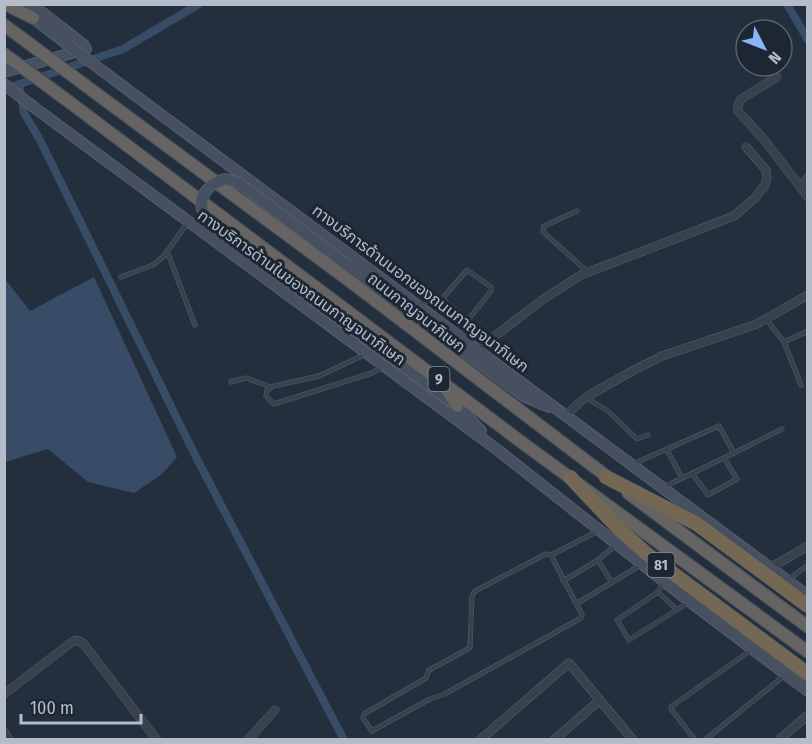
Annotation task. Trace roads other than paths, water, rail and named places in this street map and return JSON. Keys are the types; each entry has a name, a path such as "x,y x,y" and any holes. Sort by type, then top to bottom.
{"highway":[{"path":"5,4 33,18"},
{"name":"ถนนกาญจนาภิเษก","path":"4,25 351,282 807,627"},
{"name":"9","path":"4,54 807,652"},
{"path":"441,380 457,406"},
{"name":"81","path":"570,477 632,541 758,645 807,674"},
{"path":"606,477 697,524 807,606"}],"main road":[{"name":"ทางบริการด้านนอกของถนนกาญจนาภิเษก","path":"16,4 807,596"},
{"path":"4,72 86,49 84,45 31,4"},
{"name":"ทางบริการด้านในของถนนกาญจนาภิเษก","path":"4,84 499,451 689,601 758,645 786,674 807,691"},
{"path":"499,451 457,406 209,221 201,205 201,198 207,188 225,179 238,183 525,397 565,413"}],"street":[{"path":"775,78 741,99 738,111 807,197"},
{"path":"478,349 542,300 588,272 734,216 756,197 767,178 766,170 746,147"},
{"path":"800,186 807,178"},
{"path":"565,413 606,384 662,356 739,332 807,295"},
{"path":"770,568 807,546"},
{"path":"4,694 72,642 80,641 157,740"},
{"path":"485,738 569,663 632,739"},
{"path":"554,740 600,700"},
{"path":"248,740 275,710"},
{"path":"779,740 807,715"},
{"path":"4,732 9,740"}],"lane":[{"path":"577,211 543,226 543,232 588,272"},
{"path":"122,277 153,265 189,222"},
{"path":"167,251 195,325"},
{"path":"416,304 442,298 467,270 491,287 491,291 468,320 462,338"},
{"path":"442,298 468,320"},
{"path":"766,318 784,342 801,385"},
{"path":"784,342 807,331"},
{"path":"366,353 320,376 271,387 267,390 266,396 273,404 372,373 384,366"},
{"path":"231,382 246,378 271,387"},
{"path":"586,397 609,412 637,440 648,435"},
{"path":"633,464 718,426 734,453"},
{"path":"663,487 782,429"},
{"path":"667,450 682,478"},
{"path":"692,473 708,495 737,479 724,458"},
{"path":"551,555 582,615 581,618 445,694 428,700 372,731 363,718 364,714 426,678 429,670 470,647 472,596 475,591 546,554 551,555 599,530"},
{"path":"563,581 598,560 617,545"},
{"path":"598,560 612,583"},
{"path":"576,604 642,564"},
{"path":"787,580 807,566"},
{"path":"664,581 658,592 617,620 629,640 689,601"},
{"path":"658,592 676,609"},
{"path":"695,740 675,717 672,706 758,645"},
{"path":"705,740 786,674"}],"water":[{"path":"94,277 177,457 161,475 134,493 88,482 48,449 5,462 5,279 30,311"}],"waterway":[{"path":"14,86 123,49 199,4"},
{"path":"787,4 808,40"},
{"path":"19,84 24,113 40,140 196,457 344,740"}]}
